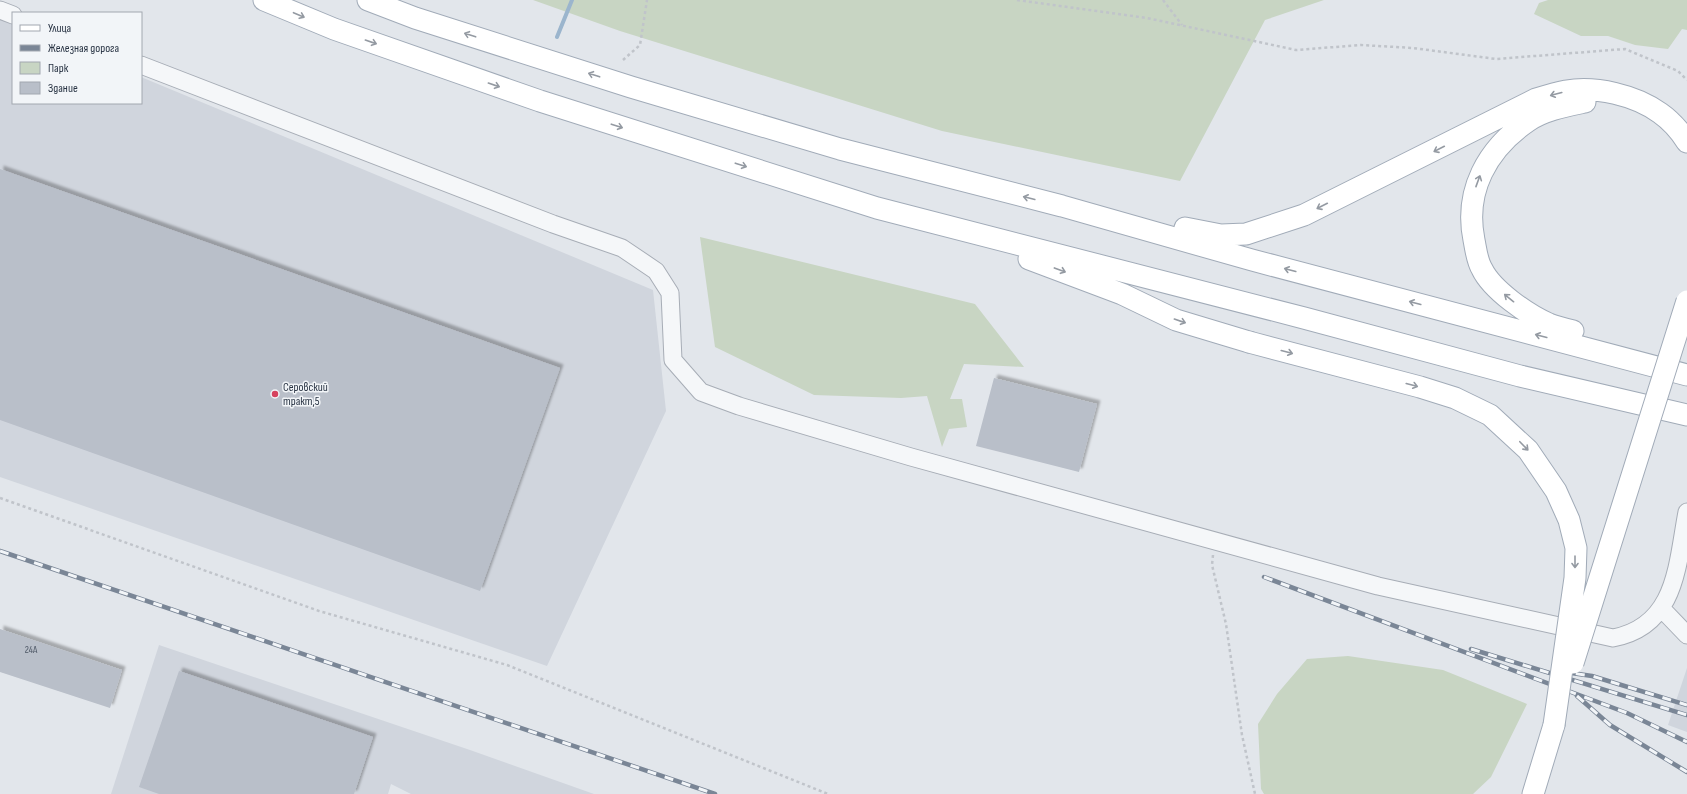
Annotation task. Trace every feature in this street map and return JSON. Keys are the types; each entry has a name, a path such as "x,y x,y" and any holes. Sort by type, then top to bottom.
{"main road":[{"path":"264,0 334,29 532,98 877,208 1027,258 1115,291 1176,320 1249,342 1420,387 1454,398 1490,415 1528,450 1556,491 1569,520 1576,548 1575,578 1554,725"},
{"path":"368,0 415,18 631,87 825,145 1062,206 1260,262 1687,375"},
{"path":"1062,206 1221,235 1246,234 1304,215 1536,99 1567,91 1598,90 1635,100 1660,112 1680,132 1687,142"},
{"path":"1635,100 1596,100 1562,107 1528,121 1498,147 1483,168 1476,188 1470,214 1472,234 1482,269 1492,283 1518,305 1549,324 1687,369"},
{"path":"877,208 1304,318 1520,376 1687,415"},
{"path":"1533,794 1687,301"}],"lane":[{"path":"0,10 12,15"},
{"path":"142,65 546,222 622,248 656,271 670,293 673,360 701,392 739,406 911,456 1378,586 1613,638 1634,632 1662,609 1669,596 1679,559 1687,512"},
{"path":"1662,609 1687,635"}],"path":[{"path":"623,60 640,45 647,0"},
{"path":"1017,0 1147,18 1296,50 1361,45 1413,48 1496,59 1625,49 1678,70 1687,80"},
{"path":"1163,0 1182,25"},
{"path":"0,498 319,611 507,665 828,794"},
{"path":"1213,539 1212,565 1226,624 1242,735 1255,794"}],"shaded area":[{"path":"0,19 12,24 12,104 142,104 142,77 653,290 666,411 547,666 0,477"},
{"path":"159,645 470,750 594,794 411,794 391,784 388,794 111,794"},
{"path":"1687,668 1687,732 1668,725"}],"green space":[{"path":"533,0 1324,0 1265,20 1180,181 942,131 620,31"},
{"path":"1548,0 1687,0 1687,30 1682,29 1668,49 1635,45 1608,36 1581,36 1534,14 1539,3"},
{"path":"700,237 975,304 1024,367 964,364 950,399 962,399 967,427 949,429 942,447 927,396 901,398 814,395 715,347"},
{"path":"1348,656 1443,670 1527,704 1491,777 1473,794 1264,794 1261,789 1258,724 1277,694 1307,659"}],"building":[{"name":"Серовский тракт,5","path":"0,169 560,368 480,591 0,420"},
{"path":"994,378 1097,404 1079,472 976,446"},
{"path":"0,629 122,670 110,708 0,672"},
{"path":"179,671 373,737 354,794 159,794 139,787"}],"waterway":[{"path":"557,37 572,0"}],"railway":[{"path":"0,551 715,794"},
{"path":"1264,577 1627,713 1687,742"},
{"path":"1471,649 1687,715"},
{"path":"1558,671 1592,676 1687,705"},
{"path":"1577,696 1610,725 1687,772"}],"place":[{"name":"Серовский тракт,5","path":"275,394"}]}
